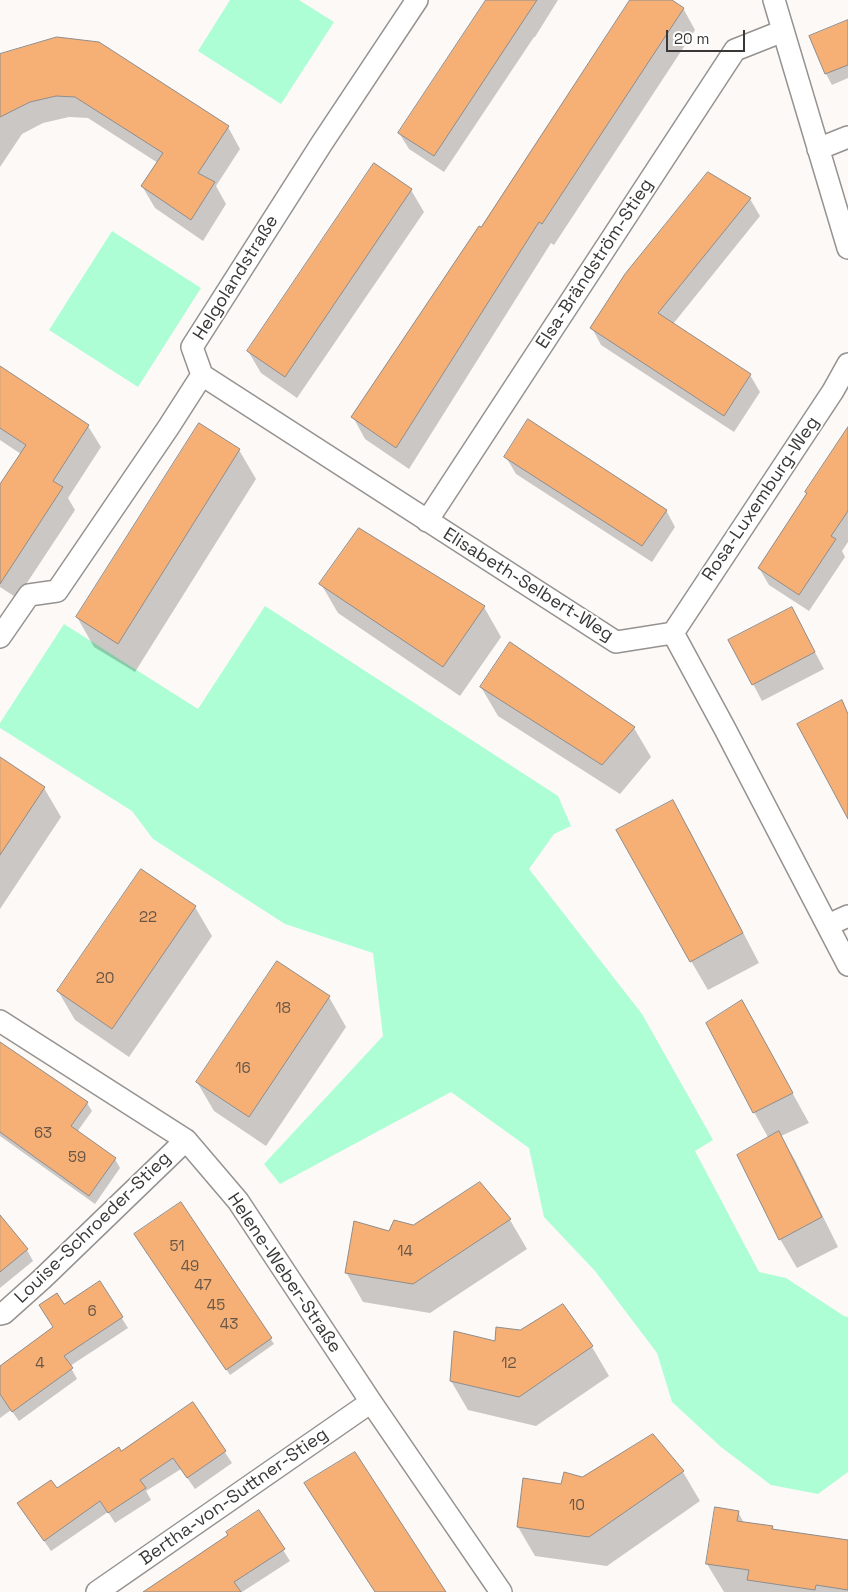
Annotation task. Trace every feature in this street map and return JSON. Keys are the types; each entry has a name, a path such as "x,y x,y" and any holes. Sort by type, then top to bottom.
{"street":[{"name":"Helgolandstraße","path":"202,375 192,347 322,143 417,0"},
{"path":"774,0 848,248"},
{"name":"Elsa-Brändström-Stieg","path":"427,521 735,50 783,31"},
{"path":"818,149 848,137"},
{"name":"Rosa-Luxemburg-Weg","path":"672,633 833,391 848,364"},
{"name":"Elisabeth-Selbert-Weg","path":"202,375 616,642 672,633"},
{"path":"0,637 29,595 58,592 202,375"},
{"path":"672,633 848,965"},
{"path":"828,926 848,916"},
{"name":"Helene-Weber-Straße","path":"0,1021 186,1140 238,1201 371,1402 501,1592"},
{"name":"Louise-Schroeder-Stieg","path":"0,1314 4,1313 42,1279 186,1140"},
{"name":"Bertha-von-Suttner-Stieg","path":"97,1592 371,1402"}],"green space":[{"path":"230,0 299,0 334,22 281,104 198,51"},
{"path":"112,231 201,288 138,387 49,330"},
{"path":"265,606 558,796 571,826 554,834 529,869 642,1014 713,1140 695,1151 759,1272 786,1278 848,1317 848,1472 818,1494 771,1485 721,1447 672,1402 657,1353 595,1271 544,1217 529,1148 451,1092 280,1184 264,1164 383,1036 373,953 285,924 153,839 132,811 0,728 0,723 64,624 198,709"}],"building":[{"path":"486,0 537,0 434,156 398,133"},
{"path":"630,0 672,0 684,8 542,224 539,222 396,448 351,417 479,226 481,227"},
{"path":"848,20 848,65 825,74 809,36"},
{"path":"57,37 99,42 229,126 198,173 215,182 191,220 141,186 163,153 75,97 56,96 30,102 0,117 0,54"},
{"path":"374,163 412,189 285,377 247,351"},
{"path":"708,172 751,198 658,313 751,374 724,416 590,328 625,274"},
{"path":"0,366 89,425 53,481 63,487 0,584 0,484 26,445 0,428"},
{"path":"528,419 667,510 642,546 504,457"},
{"path":"199,423 240,449 118,644 76,617"},
{"path":"848,427 848,511 831,536 836,539 799,595 758,568"},
{"path":"359,528 485,606 443,667 319,584"},
{"path":"792,607 815,652 752,685 728,640"},
{"path":"510,642 635,727 602,765 480,687"},
{"path":"842,700 848,714 848,819 797,724"},
{"path":"0,757 45,787 0,855"},
{"path":"673,800 743,933 690,962 616,830"},
{"path":"141,869 196,906 112,1029 57,991"},
{"path":"277,961 330,996 249,1117 196,1082"},
{"path":"742,1000 793,1093 753,1113 706,1023"},
{"path":"0,1042 88,1102 71,1126 116,1158 89,1196 0,1132"},
{"path":"779,1131 822,1217 779,1240 737,1155"},
{"path":"480,1182 511,1219 413,1284 345,1273 354,1221 389,1231 394,1220 413,1225"},
{"path":"181,1202 272,1338 226,1370 134,1234"},
{"path":"0,1215 28,1249 0,1272"},
{"path":"100,1281 123,1317 64,1356 73,1368 12,1412 0,1394 0,1366 53,1327 39,1305 57,1293 64,1304"},
{"path":"563,1304 593,1346 519,1397 450,1381 454,1331 495,1341 496,1327 520,1330"},
{"path":"193,1402 226,1451 187,1478 173,1458 140,1480 146,1488 108,1513 100,1501 44,1541 17,1503 51,1480 57,1488 119,1447 121,1451"},
{"path":"653,1434 684,1471 589,1537 517,1527 523,1478 561,1484 564,1472 582,1477"},
{"path":"355,1452 446,1592 375,1592 304,1483"},
{"path":"715,1507 739,1511 737,1521 773,1526 772,1529 848,1540 848,1590 816,1585 815,1590 747,1580 749,1570 706,1564"},
{"path":"259,1510 285,1549 234,1582 241,1592 143,1592 228,1535 226,1532"}]}
